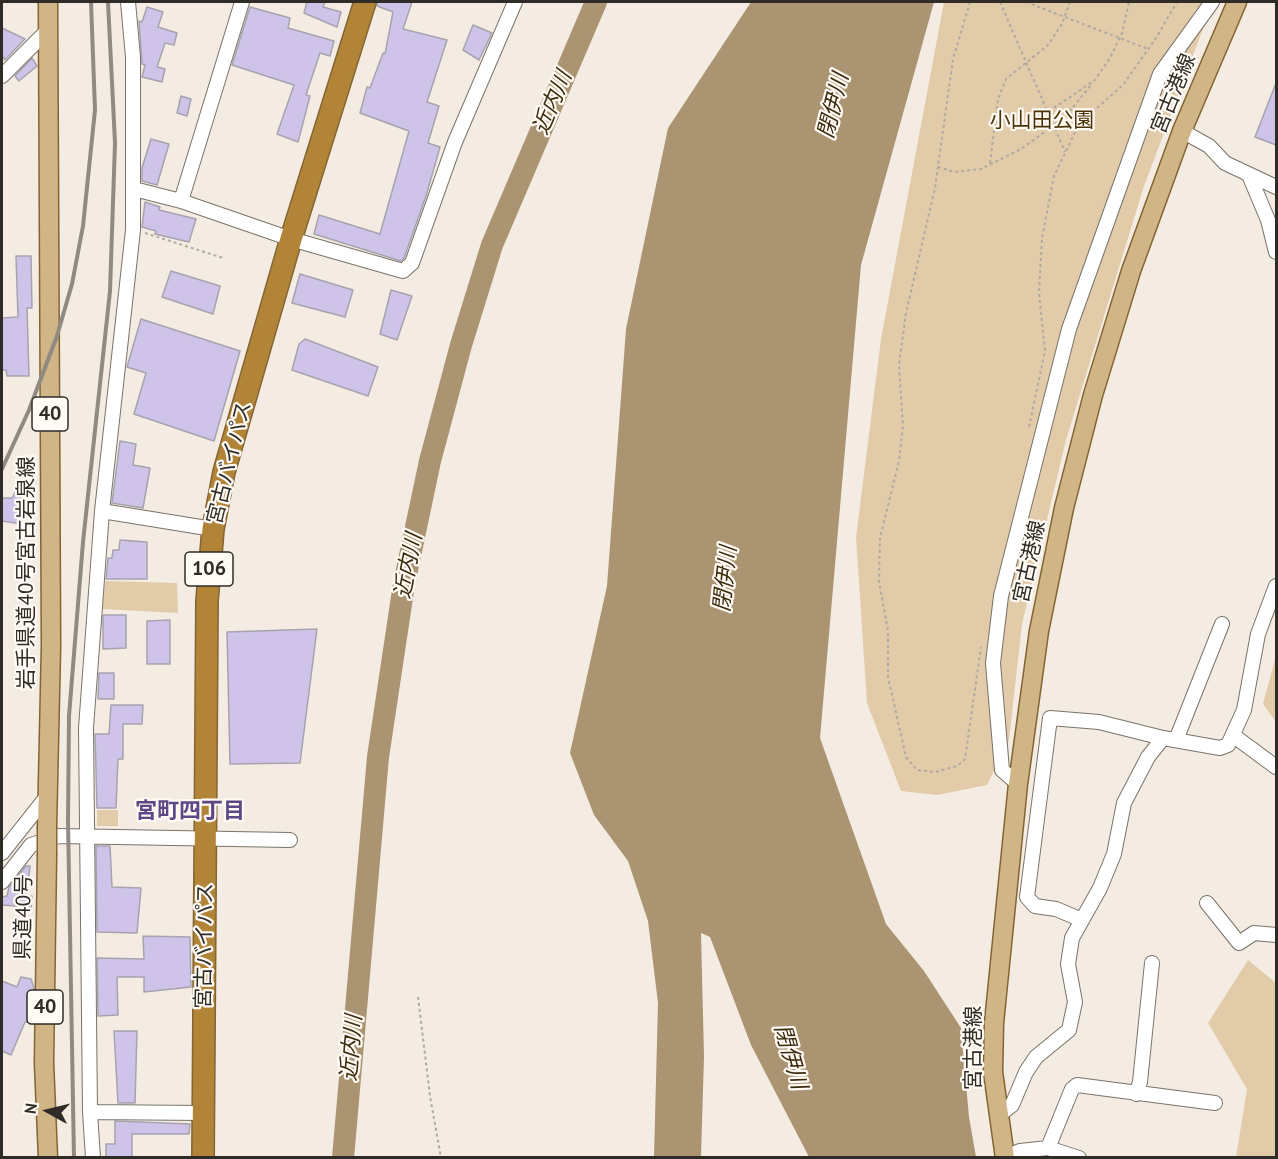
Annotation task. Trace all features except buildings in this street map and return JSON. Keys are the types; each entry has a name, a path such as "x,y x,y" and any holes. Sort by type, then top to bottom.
{"highway":[{"name":"宮古バイパス","path":"203,1158 207,601 213,529 224,472 291,239 365,2"}],"main road":[{"name":"岩手県道40号宮古岩泉線","path":"47,856 51,634 48,2"},
{"name":"宮古港線","path":"1005,1157 993,1072 994,1023 1018,784 1039,632 1064,508 1093,395 1131,271 1182,131 1237,2"},
{"name":"県道40号","path":"47,856 44,1063 48,1158"}],"street":[{"path":"93,1158 90,1112 86,728 102,511 133,230 133,57 128,2"},
{"path":"181,201 242,2"},
{"path":"134,189 181,201 291,239 404,271 412,263 455,142 515,2"},
{"path":"1018,784 1002,770 993,663 1001,596 1072,318 1160,74 1212,2"},
{"path":"2,76 48,30"},
{"path":"1182,131 1209,146 1225,163 1276,187"},
{"path":"1249,175 1268,220 1276,252"},
{"path":"102,511 213,529"},
{"path":"1082,920 1056,909 1035,906 1027,897 1050,718 1099,722 1169,739 1220,748 1228,746 1234,736 1250,684 1258,634 1276,586"},
{"path":"998,1116 1012,1105 1026,1072 1036,1057 1069,1030 1074,1002 1068,963 1072,938 1114,854 1124,803 1148,757 1169,739 1222,624"},
{"path":"1234,736 1276,767"},
{"path":"2,853 48,795"},
{"path":"2,882 31,844 59,836 290,840"},
{"path":"1207,903 1239,943 1254,933 1276,934"},
{"path":"1136,1094 1140,1082 1152,963"},
{"path":"1048,1148 1072,1089 1077,1085 1215,1103"},
{"path":"90,1112 203,1113"},
{"path":"1005,1157 1020,1151 1048,1148 1079,1158"}],"path":[{"path":"970,2 953,59 938,168 906,313 899,365 903,426 899,461 880,538 879,581 888,631 888,676 906,758 917,770 935,772 957,766 965,759 982,637"},
{"path":"1000,2 1065,152"},
{"path":"1026,2 1148,49"},
{"path":"990,163 998,99 1006,80 1048,45 1065,16 1070,2"},
{"path":"938,168 954,172 981,169 1020,149 1054,126 1084,96 1110,58 1120,38 1128,2"},
{"path":"1028,432 1045,351 1038,294 1041,237 1054,176 1079,124 1123,85 1177,2"},
{"path":"996,122 1038,115 1095,80"},
{"path":"133,230 223,258"},
{"path":"418,997 430,1096 441,1158"}],"green space":[{"name":"小山田公園","path":"944,2 1213,2 1143,189 1066,440 1022,624 1009,740 987,785 937,795 901,791 867,703 856,537 881,339"},
{"path":"105,581 177,583 178,613 102,609"},
{"path":"1276,656 1276,722 1263,704"},
{"path":"97,810 118,810 118,826 97,826"},
{"path":"1248,960 1276,983 1276,1157 1236,1157 1247,1089 1208,1023"}],"water":[{"name":"閉伊川","path":"751,2 934,2 861,265 820,738 886,924 924,971 961,1028 969,1117 976,1157 809,1157 751,1045 710,937 701,933 704,1056 701,1157 654,1157 658,1003 648,921 628,861 594,815 570,753 607,586 626,329 668,128"}],"waterway":[{"name":"近内川","path":"343,1158 378,757 404,584 430,461 461,345 492,245 596,2"}],"railway":[{"path":"2,469 29,410 57,336 72,284 83,226 95,110 91,2"},
{"path":"74,1158 68,821 69,716 83,542 110,291 115,143 108,2"}],"district":[{"name":"宮町四丁目","path":"190,812"}]}
